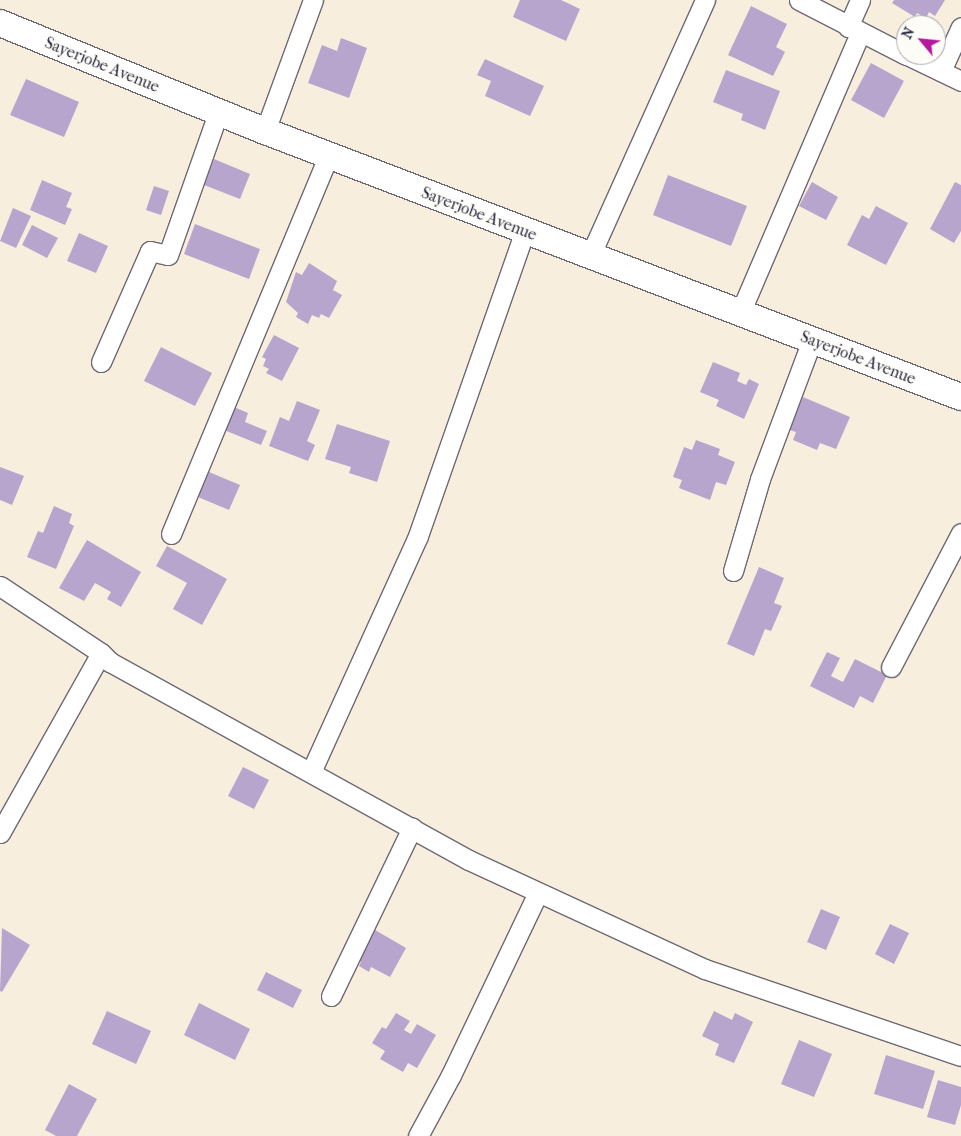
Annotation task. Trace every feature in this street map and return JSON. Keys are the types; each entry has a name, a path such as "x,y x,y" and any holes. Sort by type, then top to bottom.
{"street":[{"path":"265,132 312,0"},
{"path":"590,256 705,0"},
{"path":"799,0 896,50"},
{"path":"740,313 854,30 860,0"},
{"name":"Sayerjobe Avenue","path":"0,23 265,132 961,398"},
{"path":"941,71 961,27"},
{"path":"928,65 961,81"},
{"path":"101,362 150,251 168,255 218,113"},
{"path":"171,534 328,156"},
{"path":"312,772 418,536 525,231"},
{"path":"733,571 760,479 812,340"},
{"path":"891,667 961,533"},
{"path":"0,586 101,653 110,662 412,828 538,894 705,969 961,1056"},
{"path":"0,833 101,653"},
{"path":"331,996 412,828"},
{"path":"418,1136 451,1075 538,894"}],"building":[{"path":"520,0 561,0 580,9 566,41 513,17"},
{"path":"894,0 945,0 936,15 929,12 928,15 917,13 916,15 912,15 892,3"},
{"path":"751,6 787,24 776,47 785,52 773,76 728,55"},
{"path":"341,38 367,48 349,98 308,83 322,45 337,51"},
{"path":"485,59 544,86 530,116 485,96 491,81 477,75"},
{"path":"871,63 904,81 884,118 851,100"},
{"path":"726,70 780,91 765,130 741,120 743,114 713,102"},
{"path":"26,79 79,102 64,137 10,115"},
{"path":"214,159 250,174 240,199 204,185"},
{"path":"668,175 747,206 731,246 653,215"},
{"path":"42,180 72,193 66,207 72,209 65,225 30,210"},
{"path":"812,182 838,197 826,220 799,206"},
{"path":"955,182 961,185 961,231 954,243 930,229"},
{"path":"154,186 169,191 161,215 146,210"},
{"path":"876,206 908,223 886,265 847,245 862,215 869,219"},
{"path":"13,208 31,216 16,248 0,241"},
{"path":"195,224 260,249 249,279 184,254"},
{"path":"32,225 58,238 47,258 22,245"},
{"path":"79,233 108,246 96,273 67,261"},
{"path":"309,263 337,281 333,290 342,295 329,318 321,314 319,318 312,315 308,324 296,317 298,313 286,302 296,272 302,275"},
{"path":"274,335 299,348 282,381 266,373 269,369 263,366 266,359 262,357"},
{"path":"161,347 212,373 195,406 144,381"},
{"path":"713,362 740,373 737,381 746,385 749,379 759,384 744,419 716,406 719,400 700,392"},
{"path":"803,397 850,417 836,449 820,443 817,450 793,440 796,432 789,430"},
{"path":"297,401 320,410 307,441 315,445 308,461 269,446 280,417 289,421"},
{"path":"234,407 248,413 245,422 267,431 261,445 224,430"},
{"path":"337,424 390,441 377,482 349,473 351,467 325,459"},
{"path":"696,440 720,449 718,455 735,462 726,485 716,482 710,500 679,488 682,480 673,477 684,447 692,450"},
{"path":"0,467 24,476 12,505 0,500"},
{"path":"209,472 240,485 229,510 198,497"},
{"path":"54,506 72,514 69,523 74,526 56,569 27,557 38,531 43,533"},
{"path":"87,540 141,572 121,607 107,599 111,592 95,583 84,601 59,588"},
{"path":"167,546 227,579 202,625 173,609 187,583 156,566"},
{"path":"759,567 784,578 774,603 782,606 771,631 765,629 754,656 727,644"},
{"path":"827,652 840,658 831,676 843,682 855,659 887,675 873,703 860,696 854,708 810,686"},
{"path":"243,767 269,780 254,809 228,796"},
{"path":"821,909 840,917 826,950 807,942"},
{"path":"890,924 909,933 894,964 875,954"},
{"path":"370,927 406,948 390,977 371,967 369,972 359,966 361,962 352,957"},
{"path":"2,928 30,945 2,992 0,991"},
{"path":"266,972 302,990 293,1008 257,990"},
{"path":"199,1003 250,1029 235,1060 184,1035"},
{"path":"107,1011 151,1031 136,1064 92,1044"},
{"path":"714,1011 732,1020 735,1013 753,1022 734,1063 715,1055 719,1044 702,1036"},
{"path":"396,1013 410,1021 404,1030 411,1034 417,1024 436,1035 417,1068 408,1063 403,1072 380,1059 385,1051 372,1043 382,1027 386,1029"},
{"path":"799,1040 832,1054 814,1097 781,1084"},
{"path":"886,1055 935,1071 923,1109 874,1094"},
{"path":"938,1080 961,1087 961,1105 955,1125 927,1117"},
{"path":"69,1084 97,1099 77,1136 56,1136 45,1130"}]}
